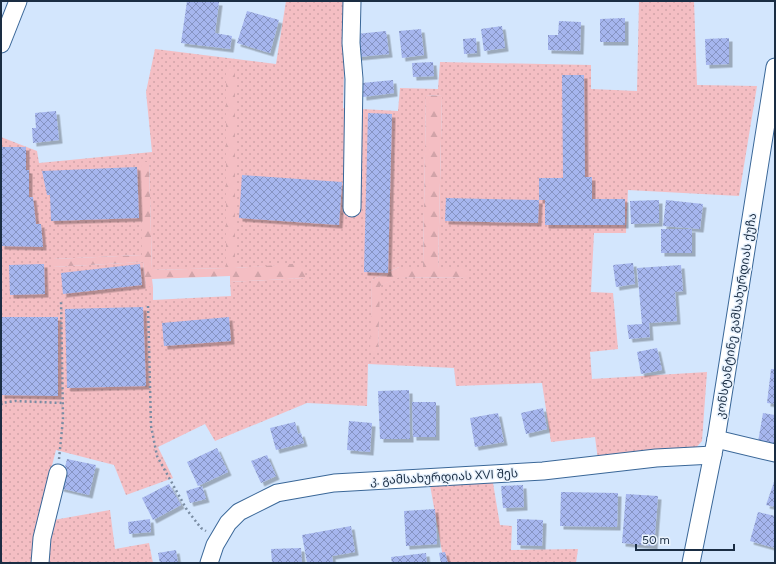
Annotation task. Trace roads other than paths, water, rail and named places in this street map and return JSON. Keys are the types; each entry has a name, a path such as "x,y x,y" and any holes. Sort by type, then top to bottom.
{"street":[{"path":"1,44 18,1"},
{"path":"352,1 351,43 354,79 352,208"},
{"name":"კონსტანტინე გამსახურდიას ქუჩა","path":"691,563 715,447 775,67"},
{"name":"კ. გამსახურდიას XVI შეს","path":"209,563 215,545 238,512 277,493 334,482 543,471 656,458 715,447 775,453"},
{"path":"40,563 42,538 58,473"}]}
